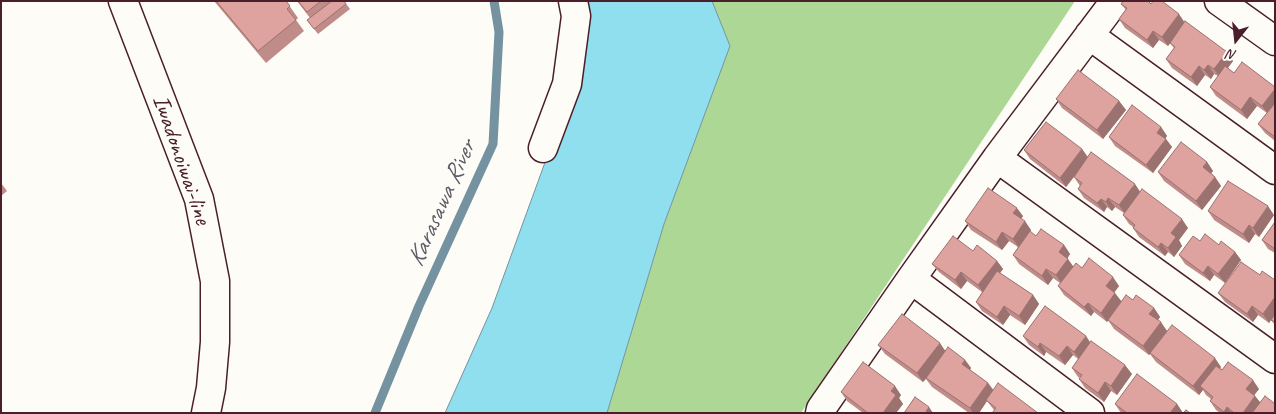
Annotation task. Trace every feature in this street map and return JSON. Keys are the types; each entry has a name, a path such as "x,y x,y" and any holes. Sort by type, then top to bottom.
{"street":[{"name":"Iwadonoiwai-line","path":"123,1 199,198 215,281 215,342 211,388 206,413"},
{"path":"543,148 567,84 576,16 573,1"},
{"path":"823,412 910,279 997,158 1115,1"},
{"path":"1219,1 1275,41"},
{"path":"1089,35 1275,170"},
{"path":"997,158 1275,359"},
{"path":"910,279 1090,413"}],"green space":[{"path":"712,1 1075,1 801,413 607,413 664,224 730,46"}],"water":[{"path":"581,1 712,1 730,46 664,224 607,413 445,413 492,308 575,80"}],"building":[{"path":"216,1 286,1 290,6 287,9 296,20 258,51"},
{"path":"298,1 321,1 307,12"},
{"path":"332,1 344,1 346,4 314,29 307,20"},
{"path":"1123,1 1148,1 1151,4 1153,1 1162,1 1179,14 1162,37 1153,31 1147,40 1119,19 1127,8 1121,4"},
{"path":"1185,21 1227,52 1214,69 1208,65 1204,70 1199,66 1191,77 1166,59 1175,47 1170,43"},
{"path":"1242,62 1275,87 1262,106 1250,97 1241,110 1210,87 1225,66 1234,73"},
{"path":"1078,70 1119,101 1097,130 1056,99"},
{"path":"1275,103 1275,137 1258,124"},
{"path":"1132,105 1161,127 1157,133 1166,139 1146,165 1109,137"},
{"path":"1046,122 1082,149 1060,178 1024,150"},
{"path":"1181,142 1207,162 1203,167 1215,177 1196,201 1158,172"},
{"path":"1091,152 1135,184 1119,205 1108,198 1106,202 1101,199 1097,203 1078,189 1082,183 1074,177"},
{"path":"1228,181 1268,206 1253,228 1249,225 1243,234 1208,211"},
{"path":"988,188 1017,208 1013,213 1025,221 1013,239 1002,232 996,242 965,221"},
{"path":"1142,189 1182,219 1171,233 1176,237 1168,248 1161,243 1158,247 1133,228 1135,225 1123,215"},
{"path":"1275,222 1275,249 1262,240"},
{"path":"1041,229 1064,245 1059,252 1068,259 1056,275 1046,269 1042,276 1013,255 1030,231 1036,236"},
{"path":"1205,234 1219,245 1221,241 1235,252 1218,274 1208,266 1203,273 1179,255 1193,236 1200,241"},
{"path":"953,236 973,251 977,245 997,261 978,285 961,272 955,280 932,264"},
{"path":"1089,258 1113,277 1106,286 1115,293 1101,313 1088,303 1084,307 1058,286 1076,263 1082,268"},
{"path":"1241,262 1260,275 1262,271 1275,280 1275,297 1263,314 1252,306 1247,314 1218,293"},
{"path":"997,271 1033,295 1019,316 1004,306 997,317 976,302"},
{"path":"1126,295 1133,300 1136,295 1154,308 1149,314 1161,322 1143,346 1108,320"},
{"path":"1045,306 1086,336 1074,352 1067,346 1059,356 1040,343 1038,347 1023,336"},
{"path":"902,314 940,343 917,373 878,345"},
{"path":"1275,314 1275,322 1271,320"},
{"path":"1172,325 1215,358 1193,386 1150,353"},
{"path":"1091,341 1125,365 1111,386 1105,382 1098,393 1079,379 1082,375 1072,368"},
{"path":"948,347 965,360 962,364 988,383 970,408 926,378"},
{"path":"863,362 895,386 891,391 896,395 883,413 868,413 841,392"},
{"path":"1228,362 1253,380 1246,389 1255,396 1243,413 1234,413 1227,407 1224,412 1210,401 1213,397 1200,386 1216,366 1222,370"},
{"path":"1137,374 1177,404 1170,413 1127,413 1115,404"},
{"path":"998,383 1038,413 992,413 996,408 986,400"},
{"path":"1265,396 1275,402 1275,413 1252,413"},
{"path":"915,397 929,407 926,411 929,413 904,413"}],"waterway":[{"name":"Karasawa River","path":"375,413 419,306 493,144 499,32 494,1"}]}
